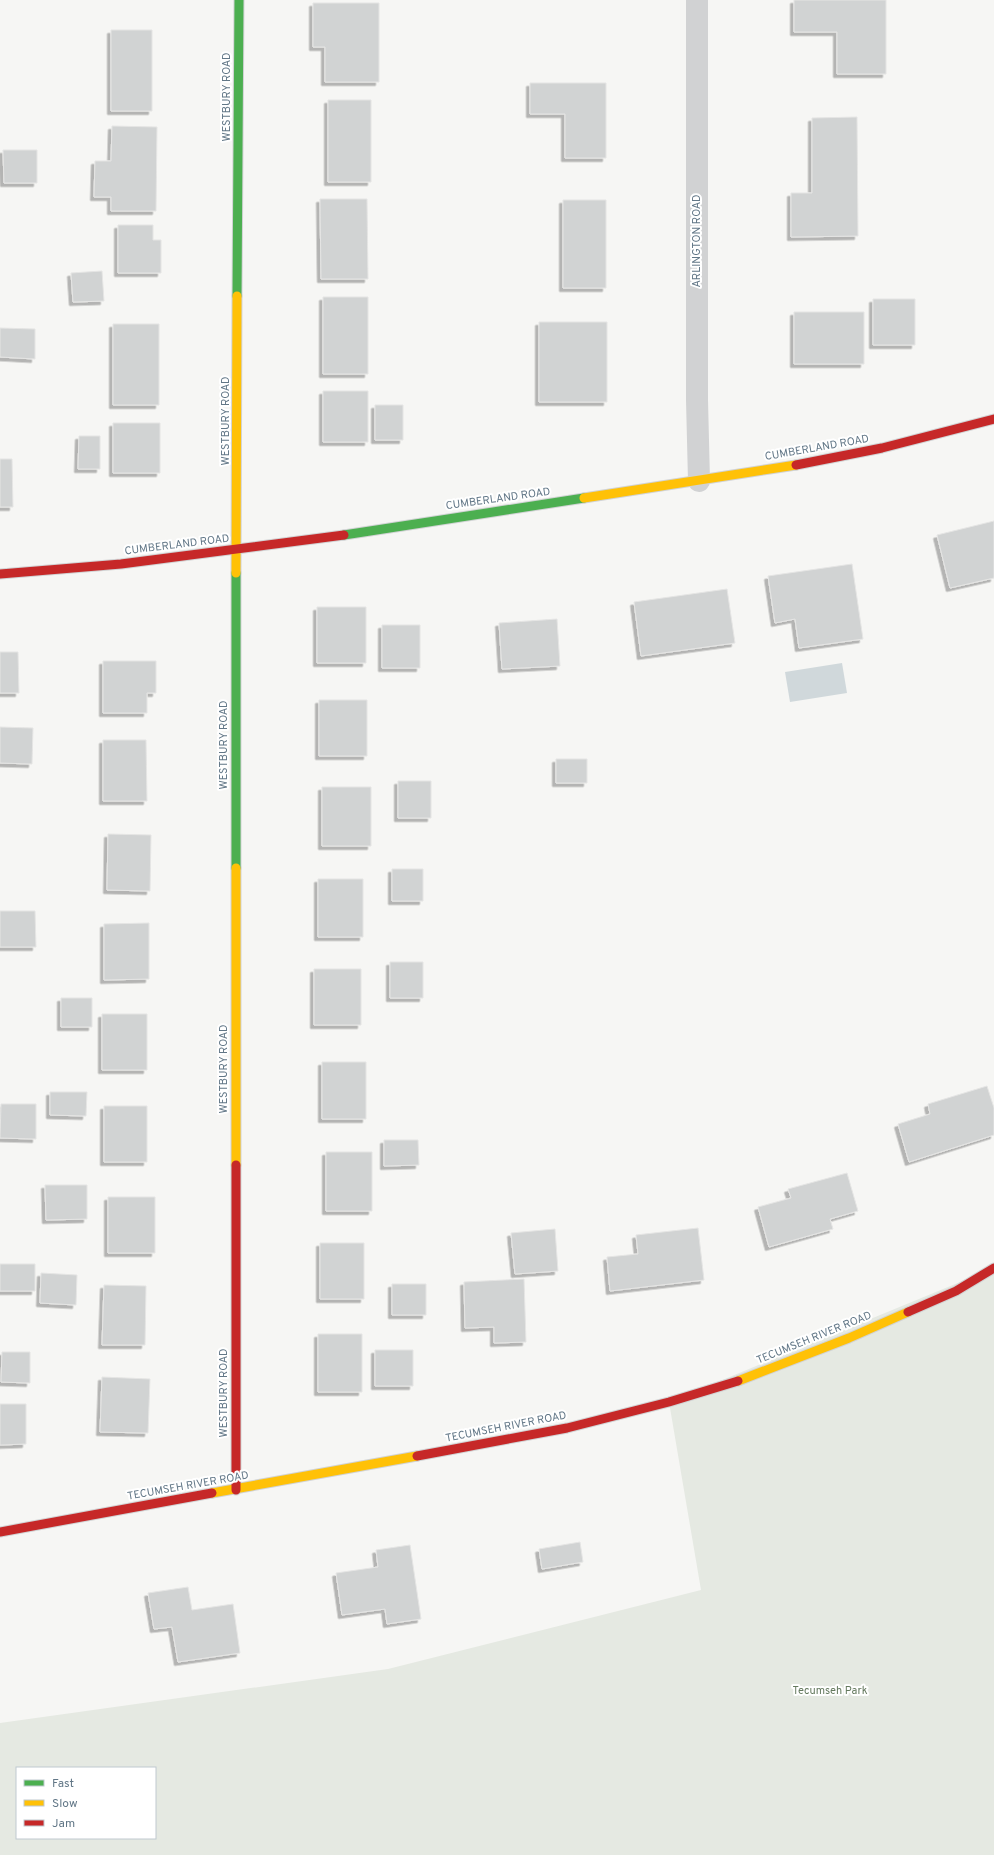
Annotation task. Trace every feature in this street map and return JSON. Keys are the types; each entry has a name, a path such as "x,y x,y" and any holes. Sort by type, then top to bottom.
{"street":[{"name":"WESTBURY ROAD","path":"236,1490 236,591 238,549 239,0"},
{"name":"ARLINGTON ROAD","path":"697,0 696,400 699,482"},
{"name":"CUMBERLAND ROAD","path":"0,574 120,564 238,549 699,482 855,454 941,435 994,419"},
{"name":"TECUMSEH RIVER ROAD","path":"0,1532 236,1490 567,1428 668,1402 746,1378 849,1338 956,1290 994,1268"}],"green space":[{"name":"Tecumseh Park","path":"994,1268 994,1855 0,1855 0,1723 388,1669 701,1590 669,1402"}],"shaded area":[{"path":"842,663 847,693 790,702 785,672"}],"building":[{"path":"794,0 886,0 886,74 837,74 837,32 794,32"},
{"path":"313,3 379,3 379,82 325,82 325,47 313,47"},
{"path":"111,30 152,30 152,111 111,111"},
{"path":"530,83 606,83 606,158 565,158 565,114 530,114"},
{"path":"328,100 371,100 371,182 328,182"},
{"path":"857,117 858,236 791,237 791,193 812,193 812,118"},
{"path":"112,126 157,127 156,211 111,211 111,197 94,197 95,161 111,161"},
{"path":"3,150 37,150 37,183 4,183"},
{"path":"320,199 367,199 368,279 321,279"},
{"path":"563,200 606,200 606,288 563,288"},
{"path":"118,225 153,225 153,240 161,240 161,273 118,273"},
{"path":"102,271 104,301 73,302 71,273"},
{"path":"323,297 368,297 368,374 323,374"},
{"path":"873,299 915,299 915,345 873,345"},
{"path":"794,312 864,312 864,364 794,364"},
{"path":"539,322 607,322 607,402 539,402"},
{"path":"113,324 159,324 159,405 113,405"},
{"path":"0,328 35,329 35,359 0,357"},
{"path":"323,391 368,391 368,442 323,442"},
{"path":"375,405 403,405 403,440 375,440"},
{"path":"113,423 160,423 160,473 113,473"},
{"path":"79,436 100,436 100,469 78,469"},
{"path":"0,459 12,459 13,507 0,507"},
{"path":"994,521 994,578 950,588 937,535"},
{"path":"852,564 863,639 799,648 795,619 775,623 768,576"},
{"path":"727,589 735,643 641,656 634,602"},
{"path":"317,607 366,607 366,663 317,663"},
{"path":"557,619 560,666 502,669 499,623"},
{"path":"382,625 420,625 420,668 382,668"},
{"path":"0,652 18,652 19,693 0,693"},
{"path":"103,661 156,661 156,693 147,693 147,713 103,713"},
{"path":"319,700 367,700 367,756 319,756"},
{"path":"0,727 33,728 32,764 0,763"},
{"path":"103,740 146,740 147,801 103,801"},
{"path":"556,759 587,759 587,783 556,783"},
{"path":"398,781 431,781 431,818 398,818"},
{"path":"322,787 371,787 371,846 322,846"},
{"path":"108,834 151,835 150,891 107,890"},
{"path":"392,869 423,869 423,901 392,901"},
{"path":"318,879 363,879 363,937 318,937"},
{"path":"0,911 35,911 36,947 0,947"},
{"path":"149,923 149,979 104,980 104,924"},
{"path":"390,962 423,962 423,998 390,998"},
{"path":"314,969 361,969 361,1025 314,1025"},
{"path":"61,998 92,998 92,1027 61,1027"},
{"path":"102,1014 147,1014 147,1070 102,1070"},
{"path":"322,1062 366,1062 366,1119 322,1119"},
{"path":"987,1086 994,1108 994,1135 909,1162 898,1124 930,1114 928,1104"},
{"path":"50,1092 87,1092 86,1116 50,1115"},
{"path":"1,1104 36,1104 36,1139 0,1138"},
{"path":"104,1106 147,1106 147,1162 104,1162"},
{"path":"384,1140 418,1140 419,1165 384,1166"},
{"path":"326,1152 372,1152 372,1211 326,1211"},
{"path":"847,1173 858,1211 830,1219 833,1229 769,1247 758,1207 791,1198 788,1189"},
{"path":"45,1185 87,1185 87,1219 46,1220"},
{"path":"108,1197 155,1197 155,1253 108,1253"},
{"path":"698,1228 704,1280 610,1291 607,1257 638,1254 636,1235"},
{"path":"555,1229 558,1271 515,1274 511,1233"},
{"path":"320,1243 364,1243 364,1299 320,1299"},
{"path":"0,1264 35,1264 35,1291 0,1291"},
{"path":"41,1273 77,1275 76,1305 40,1303"},
{"path":"524,1279 526,1342 494,1343 494,1327 465,1328 464,1282"},
{"path":"392,1284 426,1284 426,1315 392,1315"},
{"path":"104,1285 146,1286 145,1345 102,1345"},
{"path":"318,1334 362,1334 362,1392 318,1392"},
{"path":"375,1350 413,1350 413,1386 375,1386"},
{"path":"2,1352 30,1352 30,1383 1,1382"},
{"path":"102,1377 150,1379 148,1433 100,1432"},
{"path":"0,1404 26,1404 26,1444 0,1445"},
{"path":"580,1542 583,1562 542,1569 539,1549"},
{"path":"410,1545 421,1619 387,1624 385,1609 342,1615 336,1573 378,1567 376,1550"},
{"path":"188,1587 192,1610 233,1604 240,1653 178,1662 172,1627 154,1629 148,1593"}],"traffic: fast":[{"path":"237,296 239,0"},
{"path":"344,535 584,498"},
{"path":"236,573 236,868"}],"traffic: slow":[{"path":"236,573 237,296"},
{"path":"584,498 796,465"},
{"path":"236,868 236,1165"},
{"path":"738,1381 849,1338 908,1312"},
{"path":"212,1493 417,1456"}],"traffic: jam":[{"path":"796,465 882,448 994,419"},
{"path":"0,574 121,564 344,535"},
{"path":"236,1165 236,1490"},
{"path":"908,1312 956,1291 994,1268"},
{"path":"417,1456 567,1428 669,1402 738,1381"},
{"path":"0,1532 212,1493"}]}
